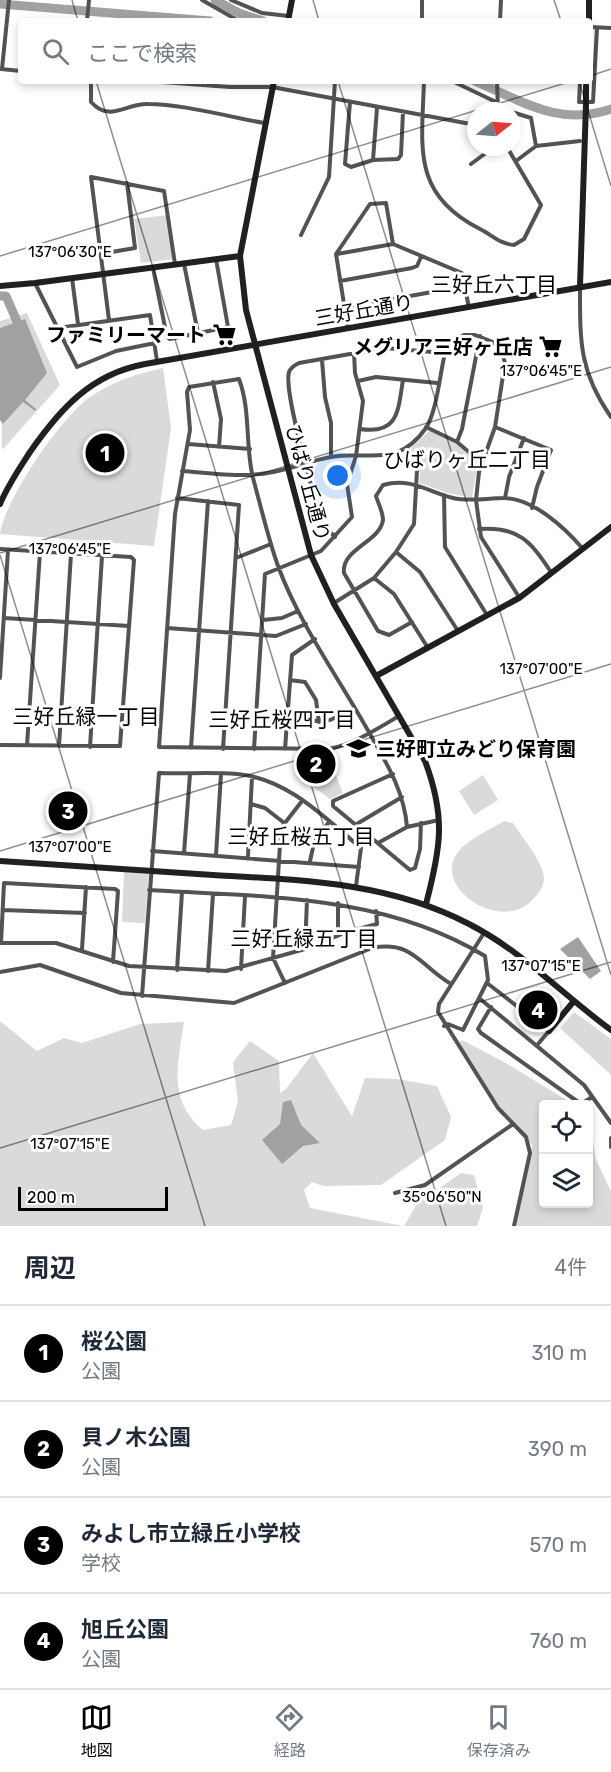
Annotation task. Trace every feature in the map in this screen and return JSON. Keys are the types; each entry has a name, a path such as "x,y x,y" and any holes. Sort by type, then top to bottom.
{"street":[{"path":"87,18 89,0"},
{"path":"202,0 234,18"},
{"path":"231,0 262,14 289,18 292,0"},
{"path":"422,0 422,18"},
{"path":"500,18 501,0"},
{"path":"589,0 589,18"},
{"path":"9,1 1,69 18,71"},
{"path":"593,27 611,28"},
{"path":"580,84 579,102 593,102 597,28"},
{"path":"91,84 91,102 97,109 106,112 121,111 148,104 264,123"},
{"path":"273,84 376,108 467,124"},
{"name":"ひばり丘通り","path":"273,84 240,256 241,285 254,346 311,555 334,604 425,761 439,804 438,853 426,904"},
{"path":"300,235 329,177 335,84"},
{"path":"424,84 422,155 430,185 462,220 510,245 517,244 524,239 541,205 513,156"},
{"path":"458,84 491,102"},
{"path":"497,84 497,102"},
{"path":"586,84 580,339 585,369 611,417"},
{"path":"350,102 345,164 351,166 373,160 398,159 402,154 403,112"},
{"path":"373,160 376,108"},
{"path":"521,114 531,118 536,146"},
{"path":"516,161 536,146 580,141"},
{"path":"471,164 482,156"},
{"path":"109,320 90,179 94,177 164,191 175,264"},
{"path":"100,254 135,248 127,183"},
{"path":"348,329 336,254 370,204 386,203 393,244"},
{"path":"336,254 393,244 462,273 469,308"},
{"path":"0,286 35,284 153,266 240,256"},
{"path":"340,281 412,268 417,266 421,257"},
{"path":"153,266 167,337 170,339 228,327 216,259"},
{"path":"184,263 198,333"},
{"path":"72,278 78,324"},
{"name":"三好丘通り","path":"0,504 10,483 43,434 71,400 105,376 130,367 611,282"},
{"path":"35,284 78,367 116,351 155,343"},
{"path":"344,308 465,286"},
{"path":"58,328 150,315 157,362"},
{"path":"182,471 252,474 331,457 388,456 407,447 426,427 445,353 458,337 470,334 480,336 498,346 505,363 495,428 482,463 476,500 478,529 484,544 519,598"},
{"path":"457,442 462,429 480,336"},
{"path":"335,537 323,526 291,400 288,375 296,364 384,348 445,353"},
{"path":"254,749 266,574 321,551 352,517 347,484 356,456 363,401 354,353"},
{"path":"322,360 325,398 332,423 331,457"},
{"path":"358,381 371,377 437,383"},
{"path":"399,716 369,734 329,749 161,748 158,745 177,498 188,444 190,416 187,390 190,386 240,379 244,395 252,474 279,567 298,610 369,734 393,774 402,797 407,827"},
{"path":"360,429 375,430 392,422 398,411 403,380"},
{"path":"213,382 221,419 219,447"},
{"path":"426,427 457,442 482,463"},
{"path":"495,428 551,450 532,508"},
{"path":"505,498 509,477 525,438"},
{"path":"188,444 250,449"},
{"path":"334,604 374,578 396,552 414,524 416,463 407,447"},
{"path":"412,622 390,634 382,633 344,573 344,567 380,526 383,516 376,496 378,489 387,483 416,483 444,495 476,500 505,498 532,508 563,526 583,549"},
{"path":"444,495 445,547 488,615"},
{"path":"177,498 238,503 224,749"},
{"path":"191,748 208,501"},
{"path":"376,676 519,598 611,527"},
{"path":"478,529 496,528 526,539 552,573"},
{"path":"235,558 271,544"},
{"path":"0,549 133,558 122,744 119,747 0,745"},
{"path":"0,678 8,550"},
{"path":"27,746 40,552"},
{"path":"396,552 420,572 458,631"},
{"path":"59,746 71,554"},
{"path":"90,747 102,556"},
{"path":"374,578 394,594 428,648"},
{"path":"263,620 285,617 298,610"},
{"path":"4,618 129,626"},
{"path":"166,628 262,636 281,635 306,624"},
{"path":"285,749 292,653 315,639"},
{"path":"291,680 305,682 317,704 319,722"},
{"path":"288,722 319,722 333,719 355,709"},
{"path":"184,853 190,774"},
{"path":"216,855 221,774"},
{"path":"142,996 157,775 221,774 252,777 280,787 303,801 361,849 356,886"},
{"path":"393,774 333,801 333,806 413,870 420,849 421,823"},
{"path":"248,856 252,777"},
{"path":"355,825 402,797"},
{"path":"285,983 273,958 278,859 283,822 303,801"},
{"path":"251,804 265,808 283,822"},
{"path":"378,843 407,827 440,820"},
{"path":"310,861 314,843 329,822"},
{"path":"152,851 248,856 359,867"},
{"path":"0,861 356,886 426,904 484,932 512,950 611,1030"},
{"path":"113,962 118,891 4,882 0,943 56,943 82,949 113,962 177,970 241,969 376,924 376,911"},
{"path":"82,949 86,887"},
{"path":"149,890 338,903 376,911 434,929 486,958 487,983 463,1030 448,1024 444,1026"},
{"path":"177,970 182,892"},
{"path":"208,971 213,894"},
{"path":"241,969 245,896"},
{"path":"305,949 308,900"},
{"path":"338,903 338,935"},
{"path":"3,909 85,914"},
{"path":"484,932 438,1008 444,1026 498,1108 526,1137 530,1148 514,1226"},
{"path":"0,972 32,965 46,966 121,993 234,1003 372,948 393,945 412,953 434,973 451,984"},
{"path":"487,983 549,1031"},
{"path":"479,998 538,1044 584,1085 611,1124"},
{"path":"538,1044 574,1001"},
{"path":"491,1007 478,1029 481,1033 550,1085 574,1100"},
{"path":"587,1100 592,1097"},
{"path":"395,1193 425,1185 513,1124"},
{"path":"611,1138 611,1147"}],"shaded area":[{"path":"168,215 174,259 141,263 134,219"},
{"path":"27,313 60,385 2,450 0,321"},
{"path":"25,319 47,373 25,400 36,409 35,411 23,402 3,424 0,420 0,328"},
{"path":"163,368 171,428 154,546 0,534 4,519 23,481 50,440 78,407 99,391 116,382"},
{"path":"430,430 457,445 478,463 472,498 419,483 420,474 411,448"},
{"path":"302,750 326,751 343,793 330,799 300,777"},
{"path":"483,775 498,800 474,815 459,791"},
{"path":"504,821 513,823 536,857 544,878 541,889 534,898 521,908 506,912 490,910 463,893 455,881 452,868 456,855 465,845"},
{"path":"124,872 149,873 145,923 122,922"},
{"path":"578,937 601,971 590,979 560,949"},
{"path":"527,994 556,1017 549,1026 519,1002"},
{"path":"574,1012 611,1039 611,1075 560,1028"},
{"path":"0,1021 37,1051 64,1038 82,1043 140,1024 184,1022 178,1066 180,1093 184,1106 203,1130 231,1125 238,1102 233,1062 250,1041 279,1061 280,1093 286,1089 313,1053 352,1116 365,1078 397,1079 437,1086 451,1117 445,1140 381,1185 323,1186 312,1182 304,1190 310,1208 403,1226 0,1226"},
{"path":"462,1040 506,1063 566,1100 539,1100 539,1208 593,1208 593,1141 596,1160 611,1191 611,1226 516,1226 532,1145 499,1106 458,1043"},
{"path":"291,1100 301,1125 320,1143 303,1146 282,1164 262,1140 280,1124 283,1102"},
{"path":"461,1173 474,1175 483,1208 477,1226 404,1226 417,1204"}],"waterway":[{"path":"215,0 254,18"},
{"path":"0,4 173,18"},
{"path":"482,84 525,103 558,113 592,114 611,109"},
{"path":"0,296 6,296 18,324 15,333"}],"place":[{"name":"ファミリーマート","path":"224,335"},
{"name":"メグリア三好ヶ丘店","path":"551,347"},
{"name":"桜公園","path":"105,453"},
{"name":"三好町立みどり保育園","path":"358,749"},
{"name":"貝ノ木公園","path":"316,764"},
{"name":"みよし市立緑丘小学校","path":"68,811"},
{"name":"旭丘公園","path":"538,1010"}],"district":[{"name":"三好丘六丁目","path":"494,285"},
{"name":"ひばりヶ丘二丁目","path":"467,460"},
{"name":"三好丘緑一丁目","path":"86,717"},
{"name":"三好丘桜四丁目","path":"282,720"},
{"name":"三好丘桜五丁目","path":"301,837"},
{"name":"三好丘緑五丁目","path":"304,939"}]}
